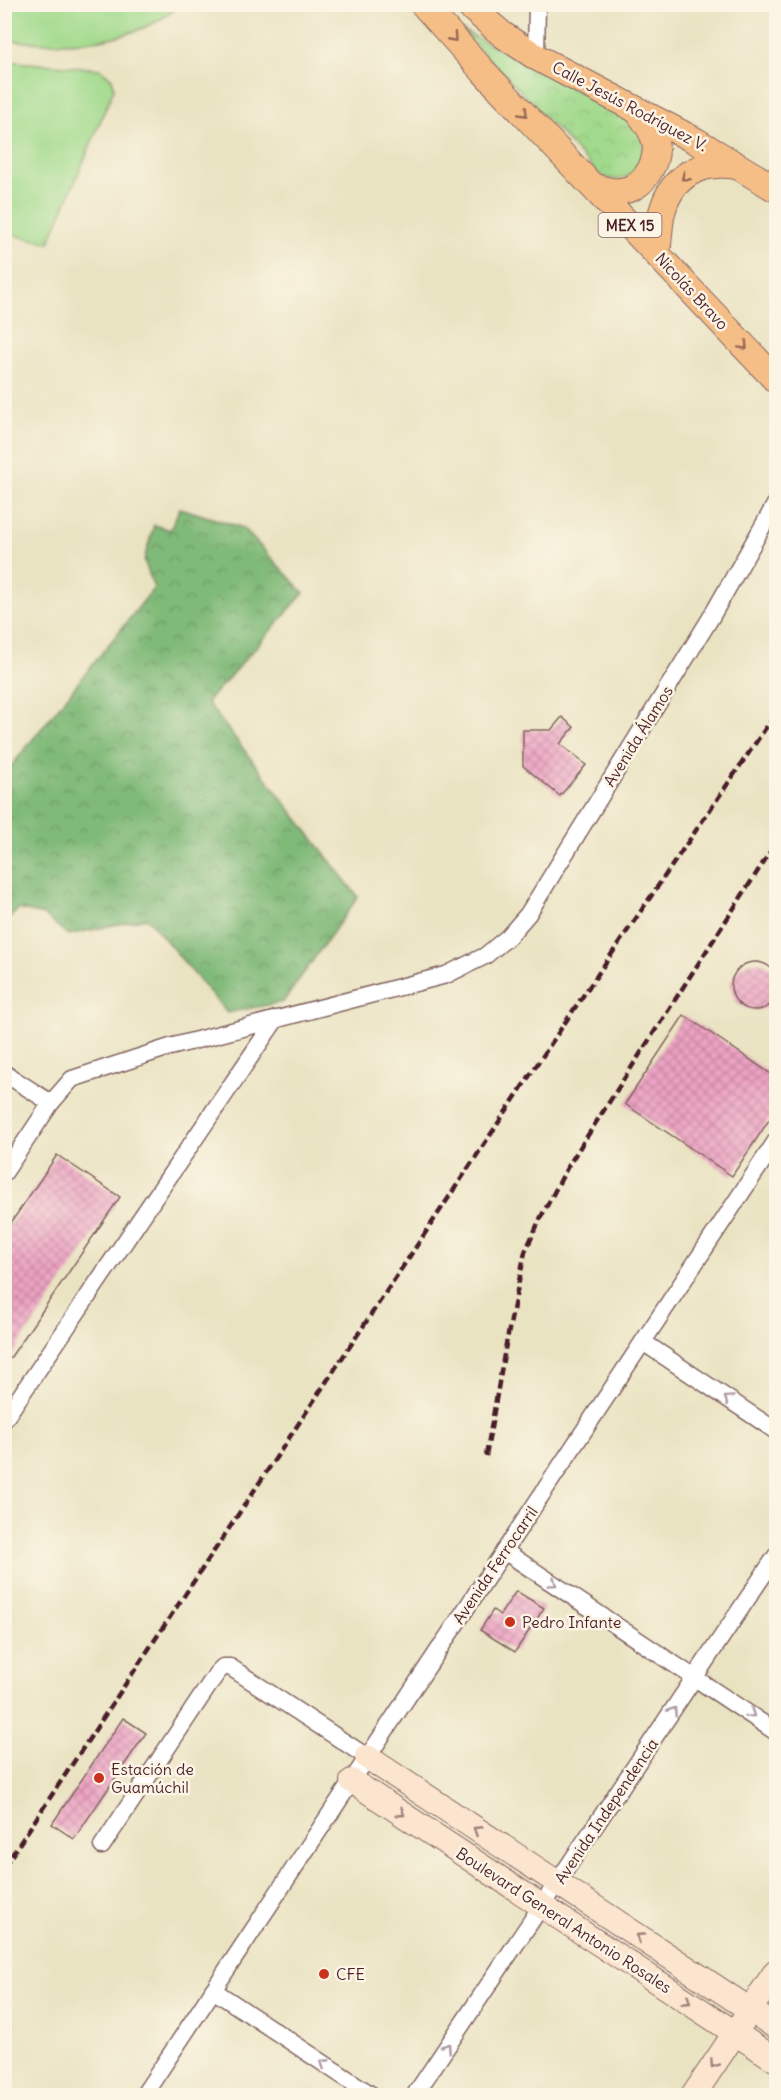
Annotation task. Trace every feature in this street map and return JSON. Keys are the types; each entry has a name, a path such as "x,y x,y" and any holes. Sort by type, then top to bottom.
{"main road":[{"name":"Nicolás Bravo","path":"423,4 483,71 777,380"},
{"name":"Calle Jesús Rodríguez V.","path":"476,12 503,35 536,57 696,141 777,189"},
{"path":"594,187 610,191 624,191 635,187 650,170 655,160 655,139 637,110"},
{"path":"657,254 661,215 665,202 683,178 707,165 720,163 740,166"}],"street":[{"path":"536,57 537,4"},
{"name":"Avenida Álamos","path":"4,1173 51,1103 72,1079 170,1047 446,975 485,956 508,937 528,914 710,619 777,503"},
{"path":"4,1420 276,1019"},
{"path":"4,1073 51,1103"},
{"name":"Avenida Ferrocarril","path":"143,2096 777,1141"},
{"path":"643,1342 777,1431"},
{"path":"504,1551 777,1732"},
{"name":"Avenida Independencia","path":"414,2096 777,1556"},
{"path":"102,1846 223,1667 230,1667 367,1757"},
{"name":"Boulevard General Antonio Rosales","path":"367,1757 777,2027"},
{"name":"Boulevard General Antonio Rosales","path":"352,1780 777,2060"},
{"path":"693,2096 777,1971"},
{"path":"213,1990 373,2096"}],"green space":[{"path":"4,5 180,5 157,21 118,36 81,42 43,43 5,40"},
{"path":"462,30 634,121 643,132 644,161 623,178 611,179 598,173"},
{"path":"5,61 100,69 112,79 114,89 49,243 5,233"},
{"path":"180,508 243,528 304,593 207,702 358,897 283,1002 227,1013 147,918 68,935 44,915 18,909 5,923 5,774 154,588 144,560 154,525 170,530"}],"building":[{"path":"562,717 574,727 560,744 586,765 560,796 523,766 523,730 551,730"},
{"path":"755,962 772,969 779,986 772,1003 755,1010 738,1003 731,986 738,969"},
{"path":"684,1015 777,1078 777,1108 732,1176 625,1104"},
{"path":"57,1155 120,1197 4,1367 4,1233"},
{"name":"Pedro Infante","path":"516,1591 544,1608 515,1652 480,1630 493,1610 500,1615"},
{"name":"Estación de Guamúchil","path":"123,1718 146,1733 74,1839 52,1824"}],"railway":[{"path":"4,1867 572,1012 776,713"},
{"path":"486,1456 525,1252 541,1217 568,1166 772,849"}],"place":[{"name":"Pedro Infante","path":"510,1622"},
{"name":"Estación de Guamúchil","path":"99,1778"},
{"name":"CFE","path":"324,1974"}]}
